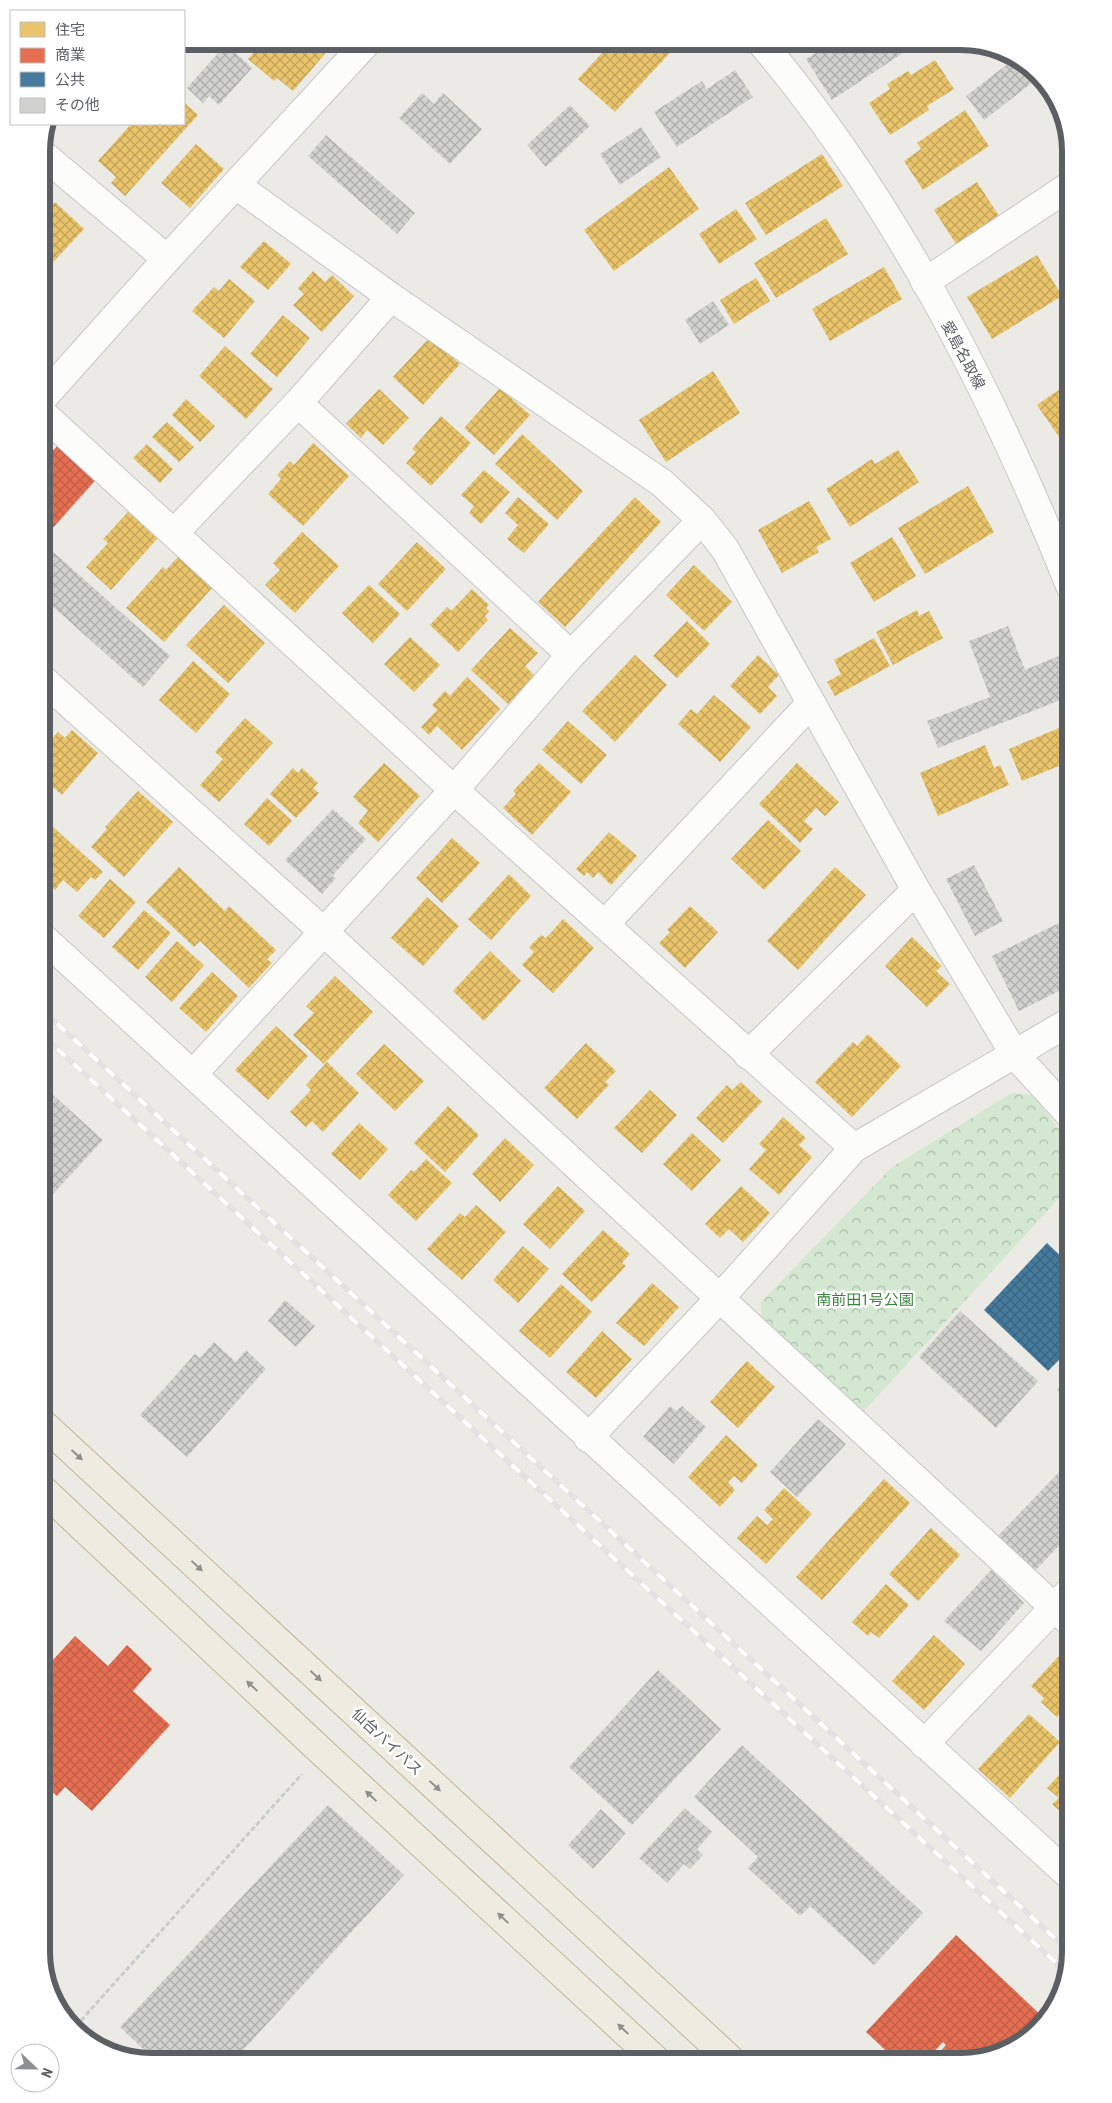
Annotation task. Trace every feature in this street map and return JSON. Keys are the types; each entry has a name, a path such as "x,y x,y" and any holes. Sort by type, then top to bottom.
{"highway":[{"name":"仙台バイパス","path":"50,1430 723,2053"},
{"path":"50,1496 322,1752 648,2053"}],"street":[{"path":"50,391 167,259 360,50"},
{"name":"愛島名取線","path":"766,50 862,175 925,282 991,406 1037,505 1062,566"},
{"path":"50,160 167,259"},
{"path":"236,185 391,297 662,483 702,520 724,550 916,890 1015,1055 1062,1106"},
{"path":"925,282 1062,191"},
{"path":"175,532 298,403 391,297"},
{"path":"298,403 571,655"},
{"path":"50,419 454,790 854,1148"},
{"path":"193,1074 454,790 571,655 702,520"},
{"path":"50,686 325,932 720,1298 1062,1604"},
{"path":"605,924 811,702"},
{"path":"748,1055 916,890"},
{"path":"50,944 1062,1870"},
{"path":"588,1438 720,1298 854,1148 1062,1026"},
{"path":"924,1744 1062,1610"}],"path":[{"path":"79,2023 322,1752"}],"green space":[{"name":"南前田1号公園","path":"1012,1093 1032,1095 1062,1133 1062,1195 864,1411 762,1323 761,1302 892,1167"}],"building: 住宅":[{"path":"256,50 328,50 293,91 277,78 274,81 248,59"},
{"path":"605,50 673,50 615,112 578,79"},
{"path":"935,60 954,89 927,106 929,110 890,135 869,103 890,89 887,84 908,71 911,75"},
{"path":"185,103 198,115 125,196 111,183 116,177 98,161 130,125 185,125"},
{"path":"965,110 989,146 923,190 904,161 921,149 917,143"},
{"path":"196,144 224,169 190,208 161,183"},
{"path":"822,154 843,186 766,235 745,203"},
{"path":"669,167 699,209 614,271 584,230"},
{"path":"977,182 999,216 956,244 934,210"},
{"path":"55,202 84,229 50,266 50,207"},
{"path":"736,209 757,239 719,264 699,234"},
{"path":"826,218 848,254 776,298 754,263"},
{"path":"264,241 291,264 268,290 240,267"},
{"path":"1037,255 1062,296 992,339 967,297"},
{"path":"884,267 902,299 830,341 812,309"},
{"path":"313,271 325,282 332,275 354,296 322,332 293,305 304,294 298,288"},
{"path":"756,278 770,301 734,324 720,300"},
{"path":"229,279 255,301 224,338 192,311 214,287 219,291"},
{"path":"283,315 310,338 277,377 250,354"},
{"path":"430,337 460,364 423,405 393,377"},
{"path":"225,346 273,389 246,419 199,376"},
{"path":"713,371 740,413 666,462 639,420"},
{"path":"1062,387 1062,441 1037,405"},
{"path":"500,388 530,415 494,455 464,428"},
{"path":"379,389 409,418 383,445 367,430 361,438 346,424"},
{"path":"186,399 215,426 200,442 172,415"},
{"path":"441,416 471,443 431,486 406,463 416,452 412,449"},
{"path":"167,422 194,447 179,462 152,437"},
{"path":"522,434 583,491 557,520 495,464"},
{"path":"313,443 349,476 303,526 268,494 281,479 277,475 290,461 294,465"},
{"path":"147,444 173,469 160,483 133,458"},
{"path":"898,450 919,482 850,527 826,489 872,459 875,464"},
{"path":"484,470 510,492 481,524 469,513 474,506 461,495"},
{"path":"968,486 994,532 925,574 898,528"},
{"path":"518,497 549,524 524,553 507,539 518,525 505,513"},
{"path":"635,497 661,522 565,627 538,602"},
{"path":"809,501 831,539 816,547 819,552 782,573 758,530"},
{"path":"129,511 158,538 111,590 86,567 108,543 103,539"},
{"path":"302,532 339,566 295,613 265,585 280,570 273,563"},
{"path":"892,537 916,576 874,602 850,563"},
{"path":"417,542 446,569 407,611 378,584"},
{"path":"178,557 212,588 164,642 126,608 163,567 166,570"},
{"path":"694,565 732,602 704,631 666,595"},
{"path":"369,585 400,614 373,643 342,613"},
{"path":"472,589 489,605 486,608 489,611 485,616 488,620 458,652 430,625 447,607 451,611"},
{"path":"224,605 265,643 228,683 186,645"},
{"path":"917,610 919,616 929,611 943,638 893,665 876,632"},
{"path":"687,621 710,644 677,678 653,656"},
{"path":"510,628 538,653 525,666 534,675 508,704 471,670"},
{"path":"410,637 440,665 414,692 384,664"},
{"path":"874,638 890,666 835,696 827,682 841,674 834,660"},
{"path":"635,655 667,685 615,742 582,711"},
{"path":"758,655 779,675 768,687 777,696 760,714 730,686"},
{"path":"193,661 230,694 196,733 159,700"},
{"path":"467,677 500,709 462,750 437,726 429,735 421,727 437,710 432,705 445,691 450,696"},
{"path":"714,695 751,727 720,762 678,724 691,709 697,714"},
{"path":"245,718 273,743 219,802 200,785 223,759 215,752"},
{"path":"568,721 607,755 581,784 542,750"},
{"path":"1062,727 1062,765 1022,781 1009,749"},
{"path":"72,730 98,753 62,795 50,785 50,741 58,732 65,738"},
{"path":"985,745 994,768 1000,765 1009,785 938,816 920,773"},
{"path":"384,763 420,796 378,842 358,823 368,811 353,797"},
{"path":"539,763 571,792 532,835 503,808 516,794 513,791"},
{"path":"797,763 839,802 825,816 816,808 804,821 813,829 800,843 759,804"},
{"path":"293,768 298,773 302,768 318,783 313,788 319,793 296,818 270,794"},
{"path":"138,791 173,822 124,877 91,847 107,829 105,827"},
{"path":"267,798 292,821 269,846 244,824"},
{"path":"768,820 801,851 764,890 731,859"},
{"path":"50,824 103,872 95,880 91,877 77,892 63,880 55,890 50,886"},
{"path":"609,832 637,856 611,885 598,872 593,878 587,872 584,876 576,869"},
{"path":"452,838 480,863 442,903 416,878"},
{"path":"179,867 225,911 229,906 276,950 267,959 272,963 249,988 200,941 194,947 146,902"},
{"path":"835,867 866,895 798,970 767,941"},
{"path":"509,874 531,896 491,940 468,919"},
{"path":"110,879 136,902 104,938 78,916"},
{"path":"427,897 459,926 423,966 391,938"},
{"path":"690,906 718,932 685,968 659,943 670,932 667,930"},
{"path":"144,910 171,933 138,970 112,947"},
{"path":"563,919 594,948 553,993 522,965 534,952 529,947 541,935 546,938"},
{"path":"912,937 942,966 936,971 950,984 927,1007 885,966"},
{"path":"177,941 204,965 172,1002 145,977"},
{"path":"490,951 521,981 484,1021 453,991"},
{"path":"212,972 238,996 206,1032 179,1008"},
{"path":"335,976 373,1012 324,1064 293,1035 314,1013 306,1006"},
{"path":"276,1026 308,1056 268,1100 235,1070"},
{"path":"868,1034 901,1066 852,1117 815,1082 853,1042 857,1046"},
{"path":"586,1043 616,1071 605,1082 609,1085 577,1119 544,1088"},
{"path":"384,1044 424,1081 395,1111 356,1074"},
{"path":"327,1062 359,1093 323,1132 312,1121 306,1127 290,1112 311,1090 306,1085"},
{"path":"741,1082 762,1102 723,1143 696,1118 727,1085 732,1090"},
{"path":"650,1090 677,1115 642,1153 614,1128"},
{"path":"448,1106 479,1135 445,1172 414,1143"},
{"path":"783,1117 806,1138 799,1145 812,1157 779,1195 749,1169 766,1150 759,1144"},
{"path":"359,1123 388,1149 360,1180 331,1154"},
{"path":"692,1133 721,1160 692,1191 663,1164"},
{"path":"505,1138 534,1165 500,1202 472,1174"},
{"path":"426,1159 452,1183 416,1221 388,1195 411,1170 414,1172"},
{"path":"558,1186 585,1211 550,1249 523,1224"},
{"path":"741,1186 770,1213 743,1242 729,1229 720,1238 705,1224"},
{"path":"476,1205 506,1232 462,1280 427,1249 460,1213 465,1217"},
{"path":"603,1230 630,1254 622,1263 626,1266 592,1302 562,1274"},
{"path":"523,1246 549,1269 518,1303 493,1280"},
{"path":"652,1283 679,1307 644,1346 616,1323"},
{"path":"561,1284 592,1312 550,1358 519,1331"},
{"path":"602,1331 632,1359 596,1398 566,1372"},
{"path":"747,1361 775,1387 738,1428 710,1402"},
{"path":"726,1435 758,1465 742,1483 734,1476 728,1482 735,1490 720,1507 688,1477"},
{"path":"884,1479 910,1503 822,1600 796,1577"},
{"path":"784,1488 812,1514 766,1564 737,1538 757,1516 767,1525 773,1519 764,1510"},
{"path":"931,1528 960,1555 918,1601 889,1574"},
{"path":"886,1584 909,1605 879,1638 871,1632 868,1636 852,1622"},
{"path":"934,1635 965,1664 924,1710 892,1681"},
{"path":"1062,1652 1062,1711 1057,1717 1041,1702 1044,1698 1031,1686"},
{"path":"1029,1714 1060,1742 1010,1798 978,1769"},
{"path":"1062,1772 1062,1813 1052,1804 1059,1798 1047,1788"}],"building: 商業":[{"path":"63,440 101,474 51,530 50,529 50,454"},
{"path":"75,1636 108,1666 127,1645 152,1669 133,1691 170,1725 92,1811 65,1787 57,1796 50,1790 50,1663"},
{"path":"956,1935 1040,2015 1028,2028 1000,2045 987,2050 967,2053 939,2053 946,2045 943,2042 933,2053 888,2053 866,2032"}],"building: 公共":[{"path":"1047,1243 1062,1257 1062,1357 1048,1371 984,1310"}],"building: その他":[{"path":"221,50 232,50 252,68 219,105 209,96 203,103 187,88"},
{"path":"820,50 907,50 832,100 806,59"},
{"path":"1009,63 1034,82 984,120 966,96"},
{"path":"735,70 753,97 677,147 654,112 702,81 707,89"},
{"path":"422,93 434,104 443,93 482,129 450,164 399,118"},
{"path":"570,105 590,126 546,167 527,145"},
{"path":"641,127 661,157 620,185 600,154"},
{"path":"326,135 415,213 397,234 308,156"},
{"path":"713,301 729,325 700,344 685,320"},
{"path":"50,549 170,656 143,687 50,604"},
{"path":"1008,626 1025,670 1061,655 1062,700 938,748 927,721 990,697 969,641"},
{"path":"333,809 366,839 332,876 336,878 322,894 285,860"},
{"path":"974,865 1003,921 975,936 946,879"},
{"path":"1062,921 1062,990 1019,1011 992,956"},
{"path":"50,1092 103,1140 50,1197"},
{"path":"285,1300 315,1326 296,1347 268,1321"},
{"path":"960,1311 1038,1381 996,1428 919,1357"},
{"path":"214,1342 236,1362 246,1350 266,1369 187,1457 140,1415 195,1354 200,1358"},
{"path":"1062,1384 1062,1395 1057,1390"},
{"path":"670,1406 676,1411 682,1406 706,1427 674,1464 643,1437"},
{"path":"818,1419 846,1444 797,1497 770,1472"},
{"path":"1060,1471 1062,1473 1062,1542 1034,1572 997,1537"},
{"path":"991,1570 1024,1603 981,1651 944,1621"},
{"path":"658,1670 721,1729 632,1825 569,1767"},
{"path":"742,1745 923,1913 874,1965 810,1906 800,1916 748,1868 758,1857 694,1797"},
{"path":"328,1805 404,1875 240,2053 147,2053 120,2027"},
{"path":"685,1808 712,1832 697,1849 703,1855 690,1869 684,1864 667,1883 639,1858"},
{"path":"601,1809 626,1833 593,1869 568,1845"}],"railway":[{"path":"50,1017 1062,1945"},
{"path":"50,1042 1061,1967"}]}
